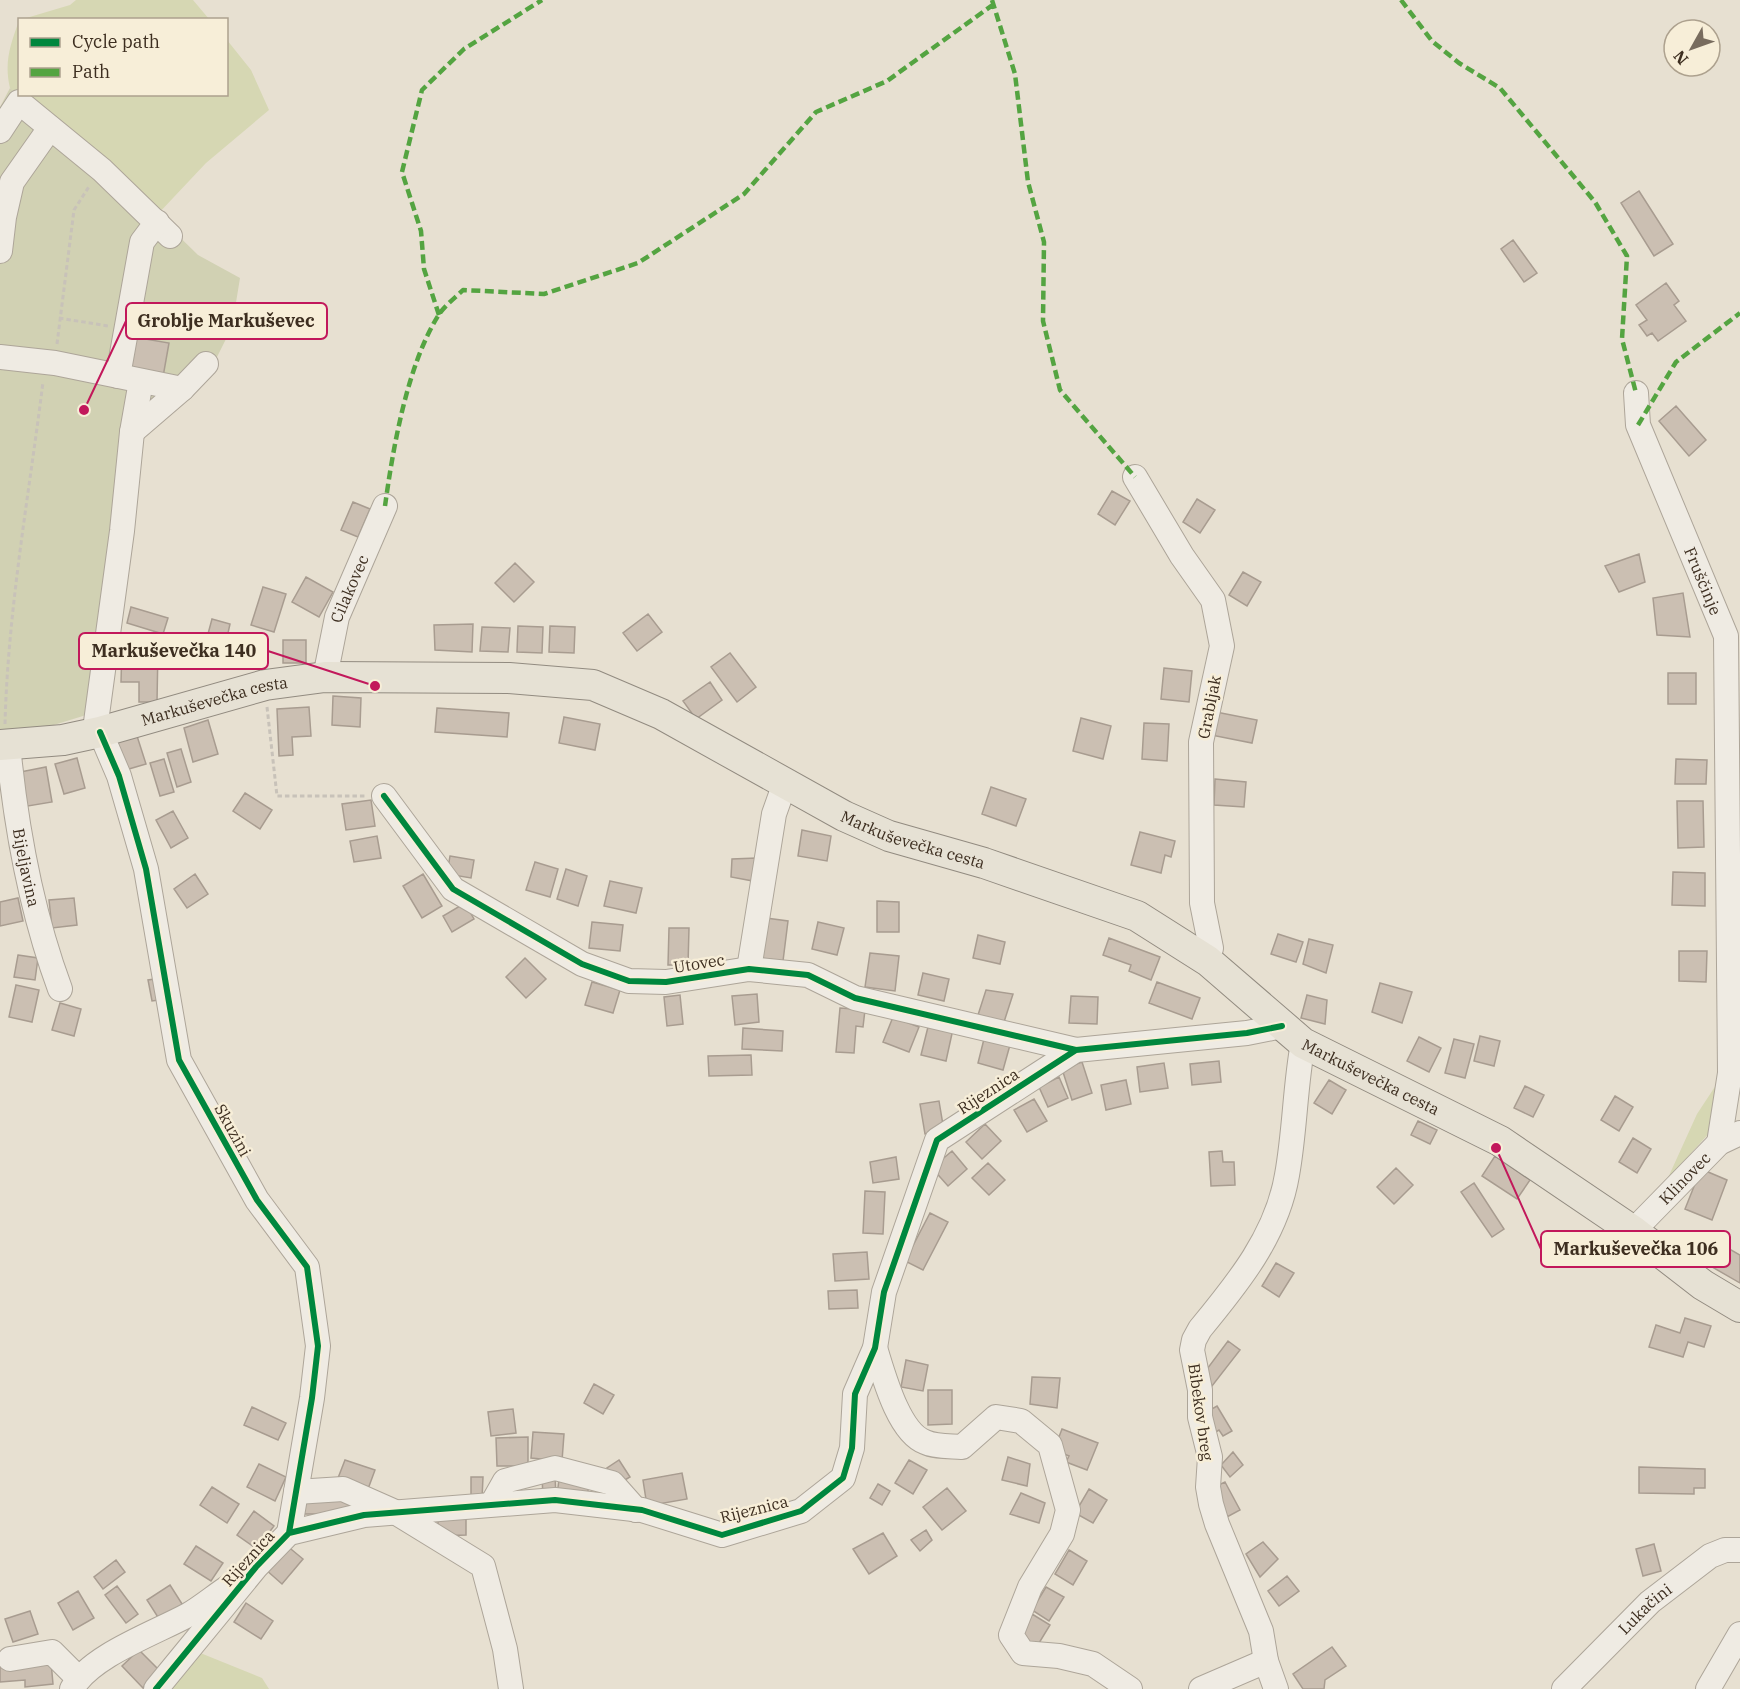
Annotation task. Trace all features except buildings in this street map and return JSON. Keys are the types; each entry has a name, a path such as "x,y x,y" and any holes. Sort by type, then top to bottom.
{"main road":[{"name":"Markuševečka cesta","path":"4,740 63,740 265,685 325,677 509,678 593,685 661,714 844,816 889,836 984,863 1137,916 1208,961 1292,1034 1500,1141 1633,1231 1703,1285 1740,1307"}],"street":[{"path":"0,131 19,102 102,170 163,229 142,242 128,329 132,432 113,602 96,712 99,732"},
{"path":"0,251 4,217 12,182 50,128"},
{"path":"0,357 50,363 182,389"},
{"path":"132,432 182,389 206,364"},
{"name":"Fruščinje","path":"1635,393 1638,424 1726,636 1733,743 1730,1074 1733,1106 1730,1138"},
{"name":"Grabljak","path":"1135,477 1182,556 1213,600 1222,646 1202,742 1202,903 1212,948 1208,961"},
{"name":"Cilakovec","path":"325,677 337,617 385,506"},
{"name":"Skuzini","path":"99,732 118,776 146,869 178,1060 257,1200 307,1267 318,1346 312,1398 288,1533"},
{"name":"Bijeljavina","path":"4,740 26,869 41,938 60,989"},
{"name":"Utovec","path":"749,969 774,814 785,783"},
{"name":"Utovec","path":"384,796 453,889 582,964 629,981 666,982 749,969 808,975 855,998 1076,1050"},
{"name":"Rijeznica","path":"156,1689 256,1567 288,1533 364,1515 555,1500 636,1510 722,1534 801,1511 843,1478 852,1448 855,1394 876,1348 884,1292 938,1140 1076,1050 1247,1033 1292,1034"},
{"name":"Bibekov breg","path":"1276,1689 1266,1661 1261,1631 1211,1504 1208,1487 1210,1457 1200,1417 1200,1390 1192,1350 1200,1329 1251,1264 1276,1217 1287,1176 1292,1034"},
{"name":"Klinovec","path":"1633,1231 1730,1138"},
{"path":"876,1348 888,1387 902,1420 924,1442 962,1447 996,1417 1021,1420 1050,1445 1068,1510 1062,1534 1030,1587 1011,1635 1014,1644 1023,1653 1059,1656 1092,1664 1130,1689"},
{"path":"492,1504 505,1481 555,1468 612,1483 636,1510"},
{"path":"296,1492 343,1489 395,1512 483,1566 505,1649 511,1689"},
{"name":"Lukačini","path":"1564,1689 1650,1602 1710,1556 1725,1550 1740,1550"},
{"path":"10,1659 52,1653 75,1684 125,1646 189,1614 256,1567"},
{"path":"1708,1689 1740,1634"},
{"path":"1201,1689 1266,1661"}],"path":[{"path":"4,740 7,671 24,515 59,318 74,210 102,170"},
{"path":"59,318 128,329"},
{"path":"265,685 277,796 384,796"}],"green space":[{"path":"76,0 193,0 208,18 26,18 70,5"},
{"path":"18,24 18,95 10,88 8,79 9,54"},
{"path":"228,41 251,70 269,110 206,163 157,215 113,172 20,96 228,96"},
{"path":"10,88 113,172 198,255 240,278 232,327 214,363 139,437 96,712 31,732 0,733 0,107"},
{"path":"1724,1073 1711,1131 1667,1180 1697,1114"},
{"path":"188,1648 262,1678 269,1689 152,1689"}],"marked path":[{"path":"439,315 424,269 421,231 402,172 422,90 464,49 542,0"},
{"path":"992,0 1015,74 1028,182 1044,242 1043,321 1060,390 1135,477"},
{"path":"1401,0 1432,41 1459,63 1500,88 1595,202 1627,256 1622,339 1636,393"},
{"path":"385,506 397,434 418,359 438,316 446,305 463,290 544,294 638,263 744,194 816,112 887,81 994,4"},
{"path":"1638,425 1676,362 1740,313"}],"cycle path":[{"path":"100,732 119,776 146,869 179,1060 257,1200 307,1267 318,1346 312,1398 289,1533"},
{"path":"384,796 453,889 582,964 629,981 666,982 749,969 808,975 855,998 1076,1050"},
{"path":"156,1689 256,1567 289,1533 364,1515 555,1500 642,1510 722,1535 801,1511 843,1478 852,1448 855,1394 875,1348 884,1292 937,1140 1076,1050 1247,1033 1282,1026"}],"place":[{"name":"Groblje Markuševec","path":"84,410"},
{"name":"Markuševečka 140","path":"375,686"},
{"name":"Markuševečka 106","path":"1496,1148"}]}
